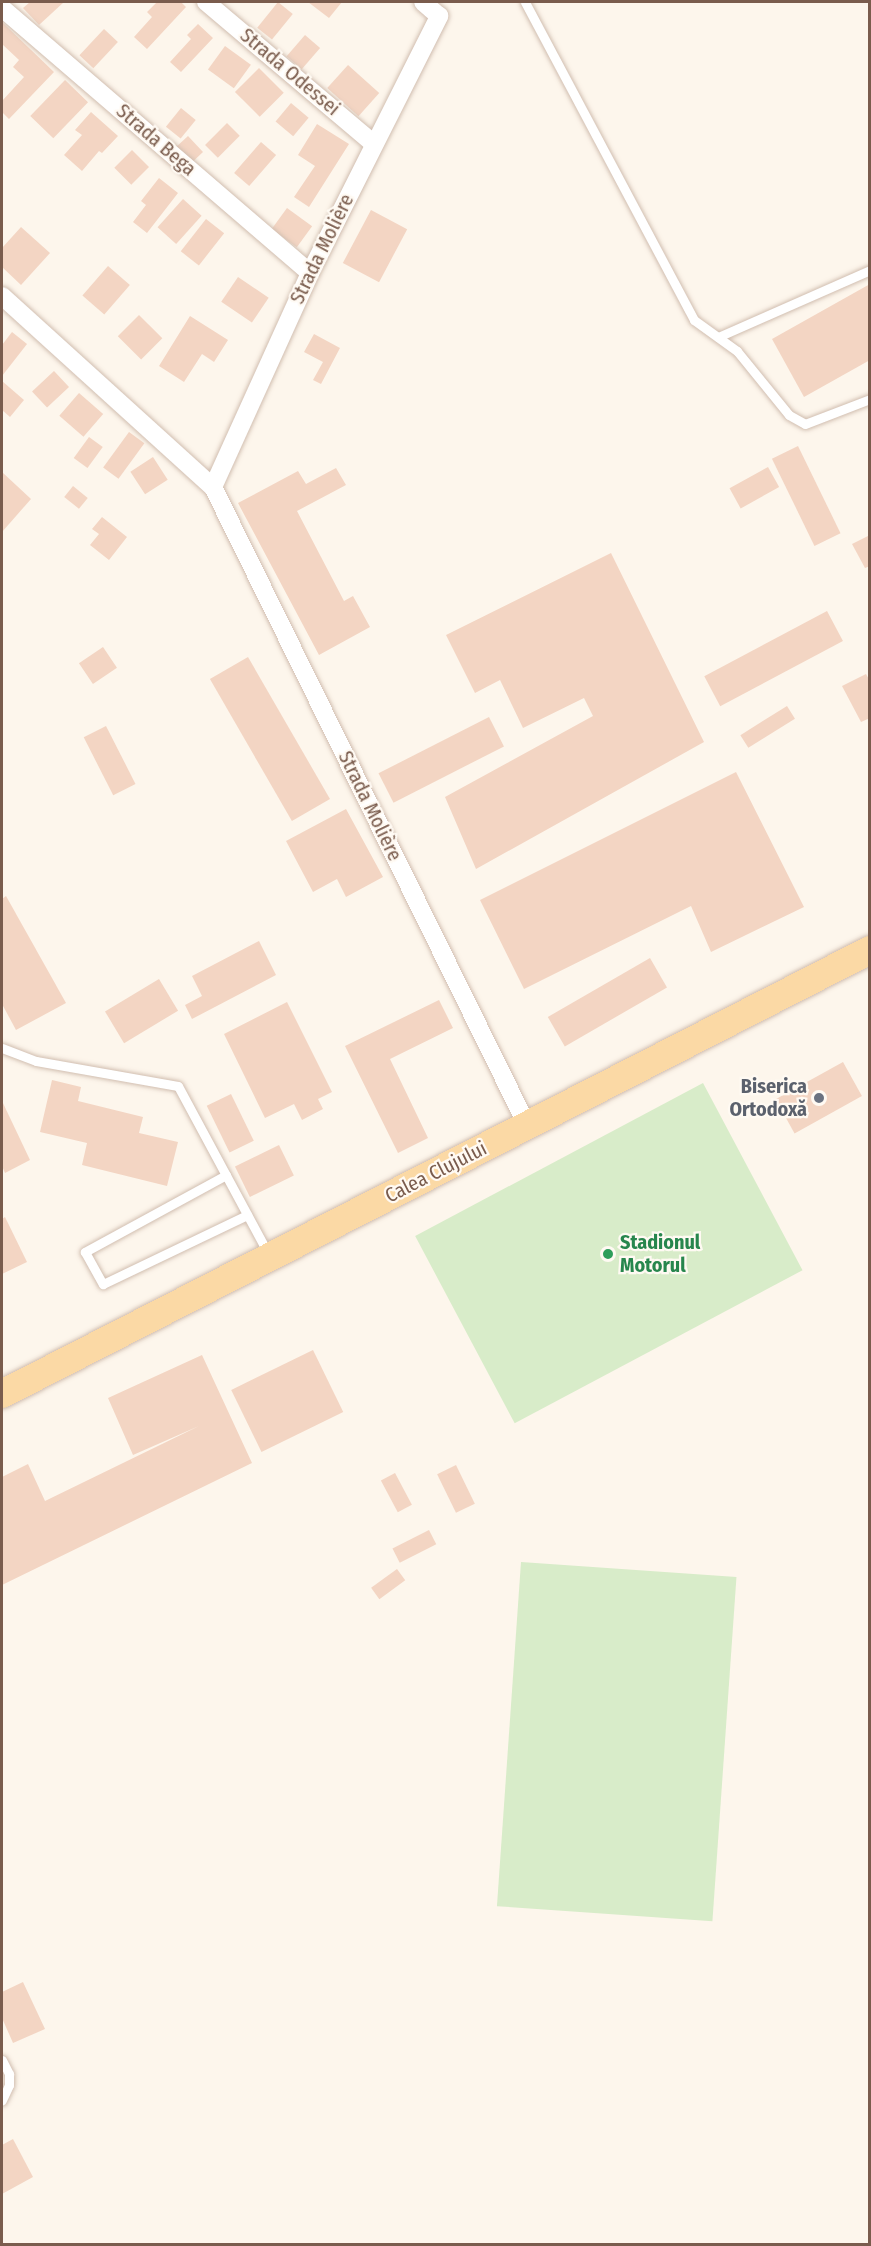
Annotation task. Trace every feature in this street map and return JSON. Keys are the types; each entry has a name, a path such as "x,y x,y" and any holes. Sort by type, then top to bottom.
{"main road":[{"name":"Calea Clujului","path":"2,1394 870,950"}],"street":[{"name":"Strada Odessei","path":"207,2 374,143"},
{"name":"Strada Molière","path":"213,487 310,273 440,16 423,2"},
{"name":"Strada Bega","path":"2,8 310,273"},
{"name":"Strada Molière","path":"2,296 213,487 526,1125"}],"lane":[{"path":"525,2 693,320 737,351 789,415 805,424 870,399"},
{"path":"718,337 870,270"},
{"path":"2,1048 36,1061 178,1086 270,1257"},
{"path":"226,1175 85,1252 103,1284 247,1215"},
{"path":"2,2060 9,2074 9,2085 2,2100"}],"green space":[{"name":"Stadionul Motorul","path":"703,1083 803,1270 515,1423 415,1236"},
{"path":"521,1562 736,1577 712,1921 497,1906"}],"building":[{"path":"30,2 64,2 39,25 23,8"},
{"path":"157,2 181,2 186,7 147,49 134,37 152,17 147,12"},
{"path":"278,2 293,14 272,40 257,28"},
{"path":"308,2 342,2 329,18"},
{"path":"2,22 54,72 9,119 2,112 2,101 24,77 13,67 19,60 2,44"},
{"path":"198,24 213,38 181,72 170,62 191,39 187,35"},
{"path":"104,29 118,42 93,68 79,55"},
{"path":"305,35 320,48 302,69 287,56"},
{"path":"225,46 251,65 234,88 208,69"},
{"path":"348,65 379,93 358,116 327,88"},
{"path":"259,68 284,93 260,117 235,92"},
{"path":"65,80 88,102 53,138 30,116"},
{"path":"291,103 309,118 293,136 276,121"},
{"path":"181,108 196,120 181,139 166,127"},
{"path":"91,112 118,136 102,153 99,151 82,171 64,155 82,135 75,130"},
{"path":"227,123 240,136 218,158 205,145"},
{"path":"317,124 349,144 309,207 294,197 315,166 298,155"},
{"path":"188,136 203,152 191,164 176,148"},
{"path":"261,142 276,155 249,186 234,173"},
{"path":"132,150 149,167 131,185 114,168"},
{"path":"159,178 178,193 147,233 133,222 146,205 141,201"},
{"path":"183,199 202,216 176,244 158,227"},
{"path":"287,208 312,226 297,247 272,229"},
{"path":"371,210 407,229 379,282 343,263"},
{"path":"206,219 224,233 199,265 181,251"},
{"path":"21,227 50,253 21,285 2,267 2,248"},
{"path":"108,266 130,285 104,314 82,295"},
{"path":"238,277 269,298 252,323 221,302"},
{"path":"870,284 870,360 804,397 772,339"},
{"path":"139,315 162,338 141,360 118,336"},
{"path":"190,316 228,340 214,362 202,354 184,382 159,366"},
{"path":"12,332 27,344 2,376 2,345"},
{"path":"314,334 340,348 321,384 313,380 323,362 304,352"},
{"path":"54,371 69,387 47,408 32,391"},
{"path":"2,381 24,400 10,417 2,410"},
{"path":"79,393 103,414 83,437 59,416"},
{"path":"129,432 144,443 119,479 103,468"},
{"path":"89,437 103,447 87,468 74,458"},
{"path":"798,446 841,533 814,546 772,459"},
{"path":"153,457 168,480 145,494 130,472"},
{"path":"768,467 779,487 741,508 730,488"},
{"path":"336,468 346,485 297,511 344,601 353,596 370,627 319,655 238,503 298,471 306,484"},
{"path":"2,472 31,499 2,532"},
{"path":"73,486 88,498 79,509 64,497"},
{"path":"102,517 127,537 109,560 90,545 99,534 92,529"},
{"path":"870,535 870,566 865,568 852,544"},
{"path":"611,553 704,742 476,869 445,797 593,716 584,698 523,728 500,680 475,693 446,635"},
{"path":"827,611 843,641 720,706 704,676"},
{"path":"103,647 117,668 93,684 79,663"},
{"path":"248,657 330,799 292,821 210,679"},
{"path":"866,674 870,681 870,718 861,722 842,686"},
{"path":"787,706 795,719 748,748 740,735"},
{"path":"489,717 504,746 393,803 379,773"},
{"path":"106,726 136,784 113,795 84,737"},
{"path":"736,772 804,907 711,952 691,906 524,989 480,900"},
{"path":"346,809 383,877 346,897 337,879 313,892 286,841"},
{"path":"6,896 66,1003 16,1030 2,1004 2,899"},
{"path":"259,941 276,975 192,1019 185,1005 202,996 192,976"},
{"path":"650,958 667,987 565,1046 548,1017"},
{"path":"159,979 178,1011 124,1043 105,1011"},
{"path":"439,1000 453,1028 390,1059 428,1138 398,1153 345,1046"},
{"path":"287,1002 332,1092 318,1099 323,1109 302,1120 294,1104 265,1118 224,1034"},
{"name":"Biserica Ortodoxă","path":"843,1062 862,1096 795,1133 776,1099"},
{"path":"52,1080 81,1087 78,1101 143,1117 139,1133 178,1142 167,1186 82,1165 87,1143 40,1132"},
{"path":"231,1094 254,1141 230,1153 207,1106"},
{"path":"2,1101 30,1160 5,1173 2,1166"},
{"path":"279,1145 294,1176 250,1197 235,1166"},
{"path":"5,1217 27,1262 2,1274 2,1219"},
{"path":"313,1350 343,1412 261,1452 231,1390"},
{"path":"202,1355 252,1463 2,1585 2,1477 28,1464 45,1501 199,1426 133,1455 108,1398"},
{"path":"456,1465 475,1504 456,1513 437,1474"},
{"path":"395,1473 412,1505 398,1512 381,1481"},
{"path":"429,1530 436,1544 400,1563 392,1549"},
{"path":"397,1569 405,1580 379,1599 371,1588"},
{"path":"23,1982 45,2029 13,2043 2,2018 2,1992"},
{"path":"13,2139 33,2177 2,2194 2,2145"}],"place":[{"name":"Biserica Ortodoxă","path":"819,1098"},
{"name":"Stadionul Motorul","path":"608,1254"}]}
